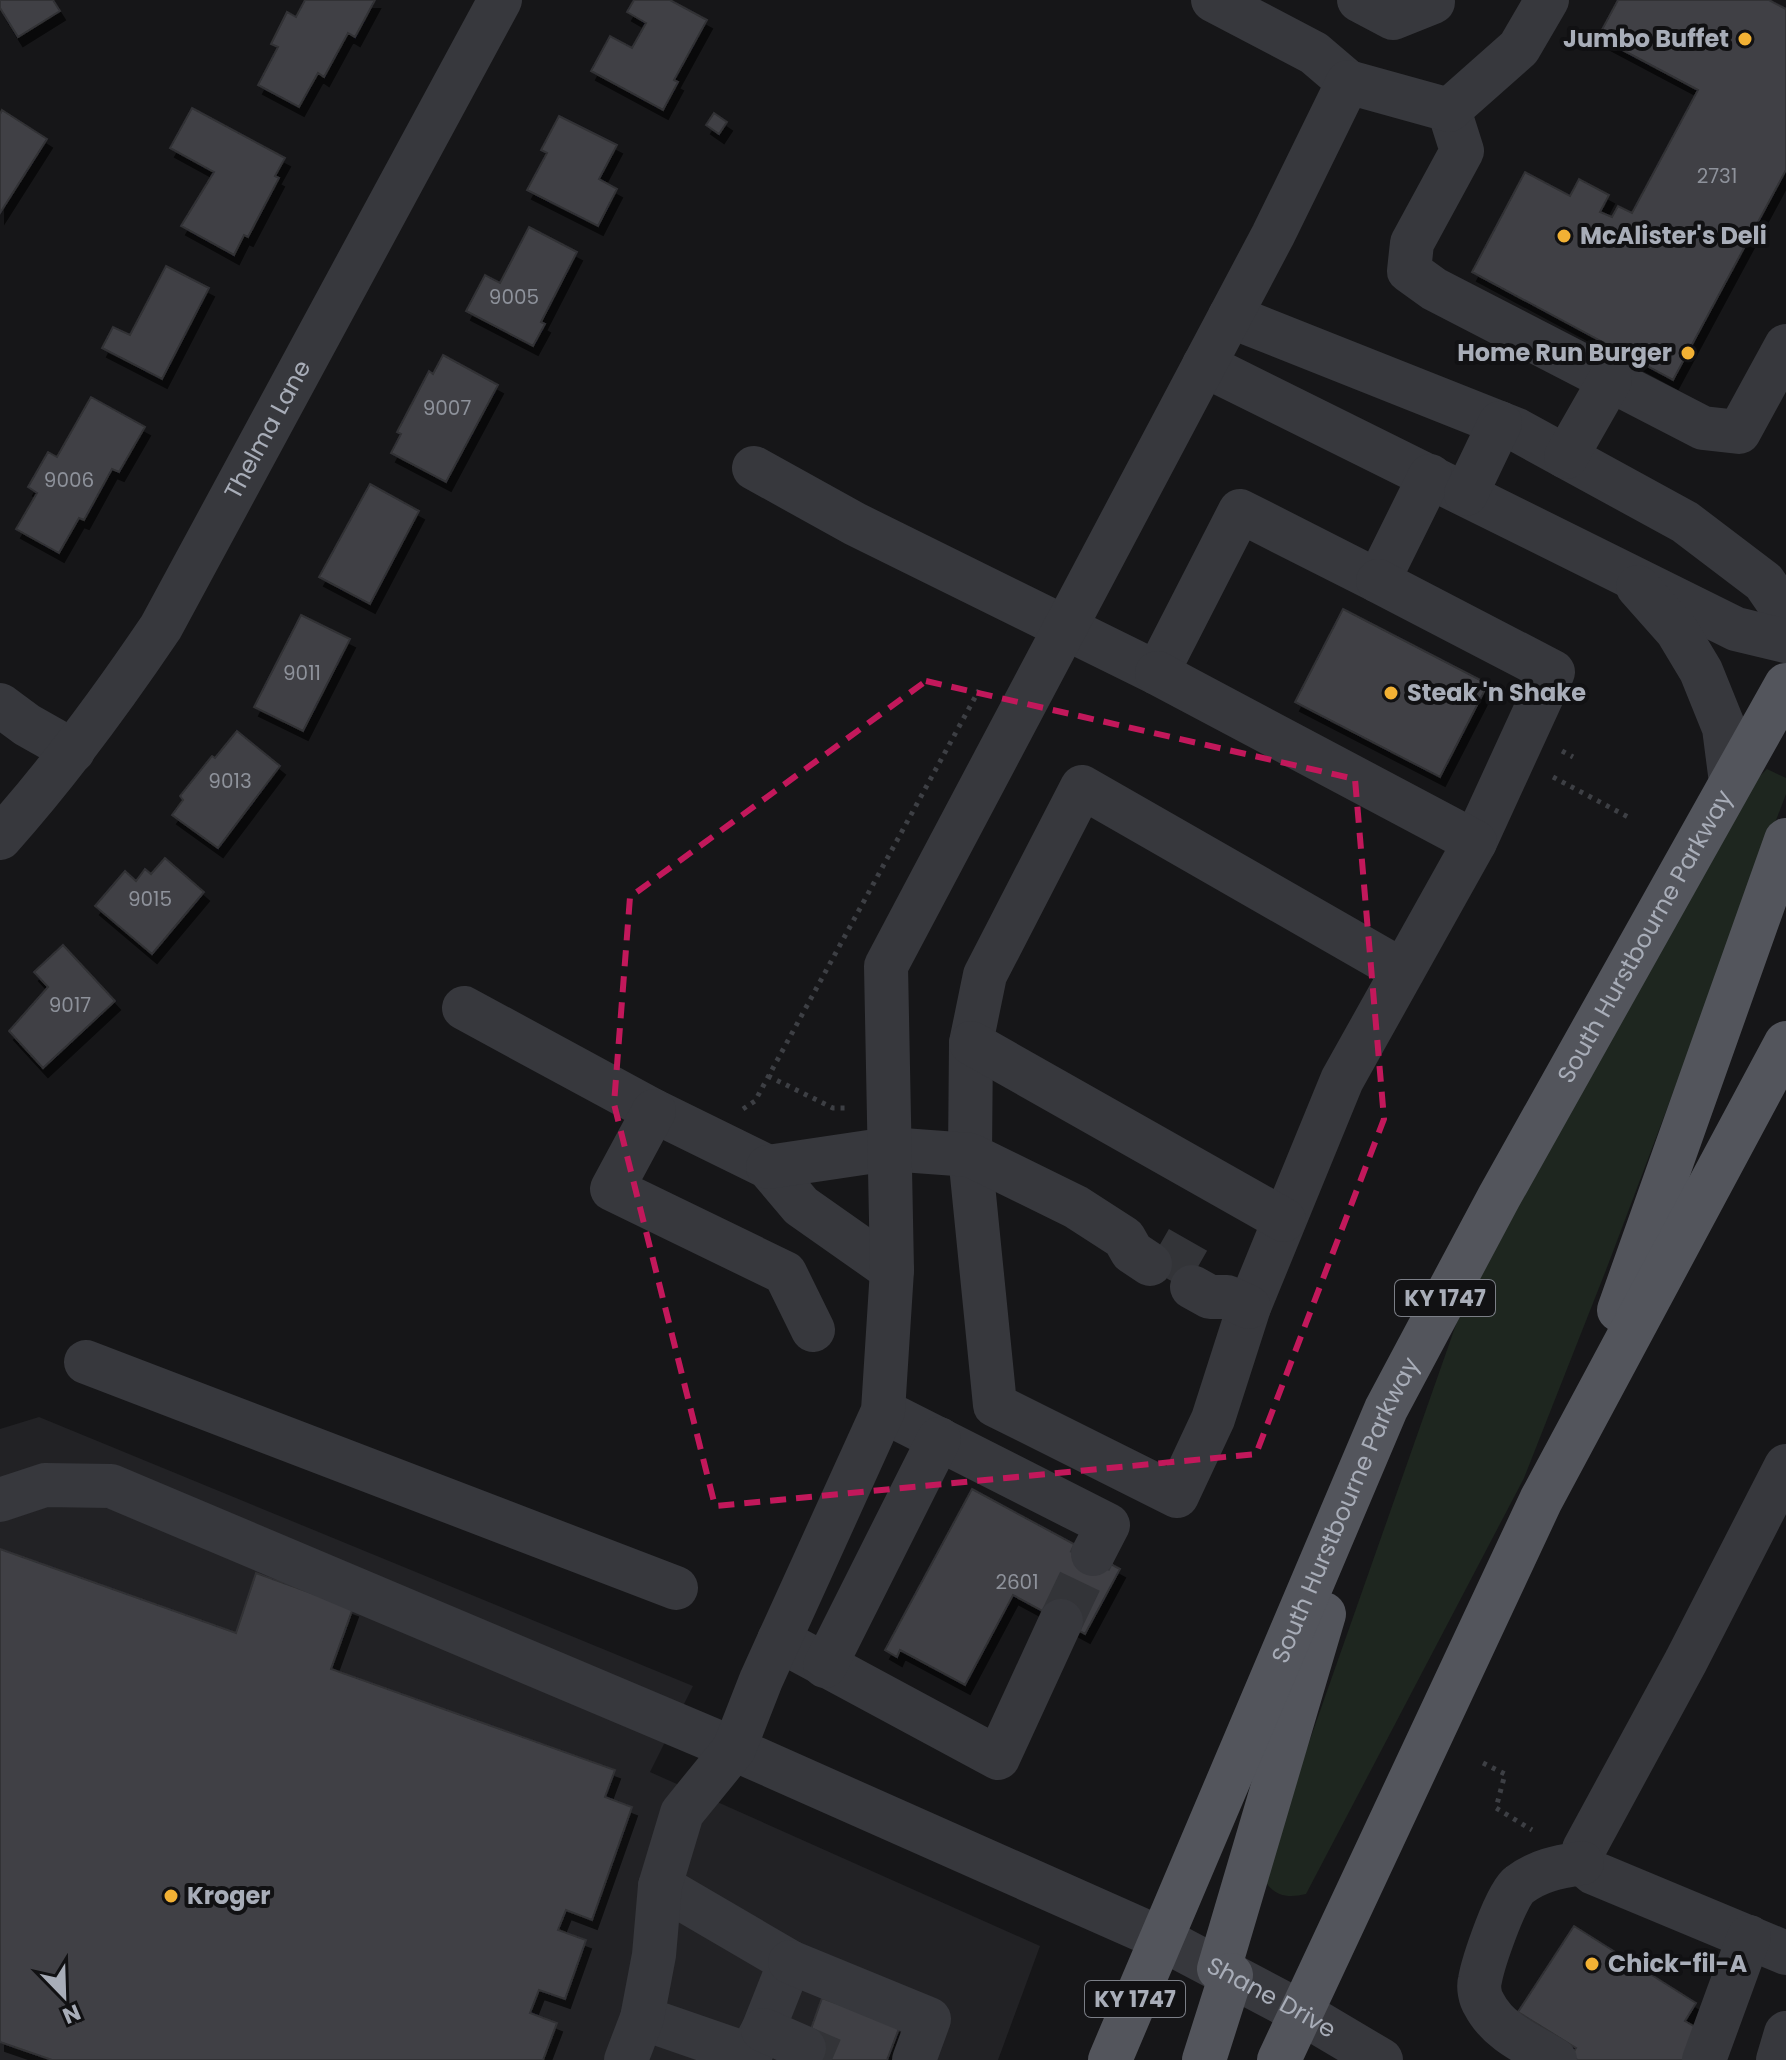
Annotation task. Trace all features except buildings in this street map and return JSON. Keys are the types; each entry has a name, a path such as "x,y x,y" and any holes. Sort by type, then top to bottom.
{"main road":[{"name":"South Hurstbourne Parkway","path":"1110,2060 1386,1409 1499,1197 1786,685"},
{"path":"1569,1448 1786,840"},
{"path":"1279,2060 1541,1500 1786,1043"},
{"path":"1204,2060 1225,1972 1386,1409"}],"street":[{"name":"Thelma Lane","path":"0,838 103,713 161,627 500,0"},
{"path":"1359,0 1393,18 1433,2"},
{"path":"1449,110 1519,48 1547,0"},
{"path":"1242,7 1314,53 1348,82 1449,110"},
{"path":"626,2060 642,2018 654,1955 660,1886 682,1813 734,1749 779,1640 883,1411 892,1270 886,966 1230,316 1348,82"},
{"path":"1449,110 1462,151 1412,243 1409,271 1434,289 1703,428 1739,432 1786,346"},
{"path":"1230,316 1500,423 1566,457 1685,522 1764,582 1786,614"},
{"path":"1204,365 1736,629 1786,641"},
{"path":"1566,457 1610,380"},
{"path":"1378,581 1448,485 1500,423"},
{"path":"754,468 882,538 1157,673 1475,842"},
{"path":"1157,673 1240,511 1553,672 1475,842 1403,971 1342,1080 1284,1220 1217,1290 1213,1419 1177,1496 995,1405 970,1155 971,1043 985,975 1082,787 1403,971"},
{"path":"1623,571 1677,631 1701,671 1724,728 1731,782"},
{"path":"0,705 27,725 73,751"},
{"path":"464,1008 654,1111 768,1167 801,1206 892,1270"},
{"path":"971,1043 1284,1220"},
{"path":"654,1111 612,1189 785,1273 813,1330"},
{"path":"768,1167 889,1130 970,1155 1076,1207 1144,1250"},
{"path":"86,1362 676,1588"},
{"path":"883,1411 1108,1525 1093,1554"},
{"path":"825,1666 939,1439"},
{"path":"1582,1863 1584,1849 1786,1466"},
{"name":"Shane Drive","path":"0,1500 45,1485 111,1486 734,1749 1160,1938 1300,2012 1381,2060"},
{"path":"779,1640 998,1758 1061,1621"},
{"path":"1555,2060 1507,2032 1482,2003 1479,1984 1486,1957 1515,1887 1542,1870 1582,1863 1594,1873 1767,1945 1704,2060"},
{"path":"660,1886 790,1962 929,2019 914,2060"},
{"path":"753,2048 790,1962"},
{"path":"642,2018 753,2048 804,2048"},
{"path":"1778,2060 1786,2033"}],"path":[{"path":"1516,756 1628,817"},
{"path":"768,1076 833,1108 889,1130"},
{"path":"1483,1763 1505,1774 1496,1808 1541,1836"}],"highlighted area":[{"path":"926,681 1355,779 1384,1119 1256,1454 715,1506 614,1104 630,897"}],"shaded area":[{"path":"1767,769 1786,778 1786,794 1524,1478 1306,1894 1280,1894 1270,1888 1262,1876 1459,1316 1618,1014 1751,785"},
{"path":"39,1417 693,1686 650,1772 1040,1946 998,2060 0,2060 0,1429"}],"tunnel":[{"path":"1158,1248 1200,1272"},
{"path":"1061,1621 1093,1554"},
{"path":"804,2048 832,2060"}],"place":[{"name":"Jumbo Buffet","path":"1745,39"},
{"name":"McAlister's Deli","path":"1564,236"},
{"name":"Home Run Burger","path":"1688,353"},
{"name":"Steak 'n Shake","path":"1391,693"},
{"name":"Kroger","path":"171,1896"},
{"name":"Chick-fil-A","path":"1592,1964"}]}
